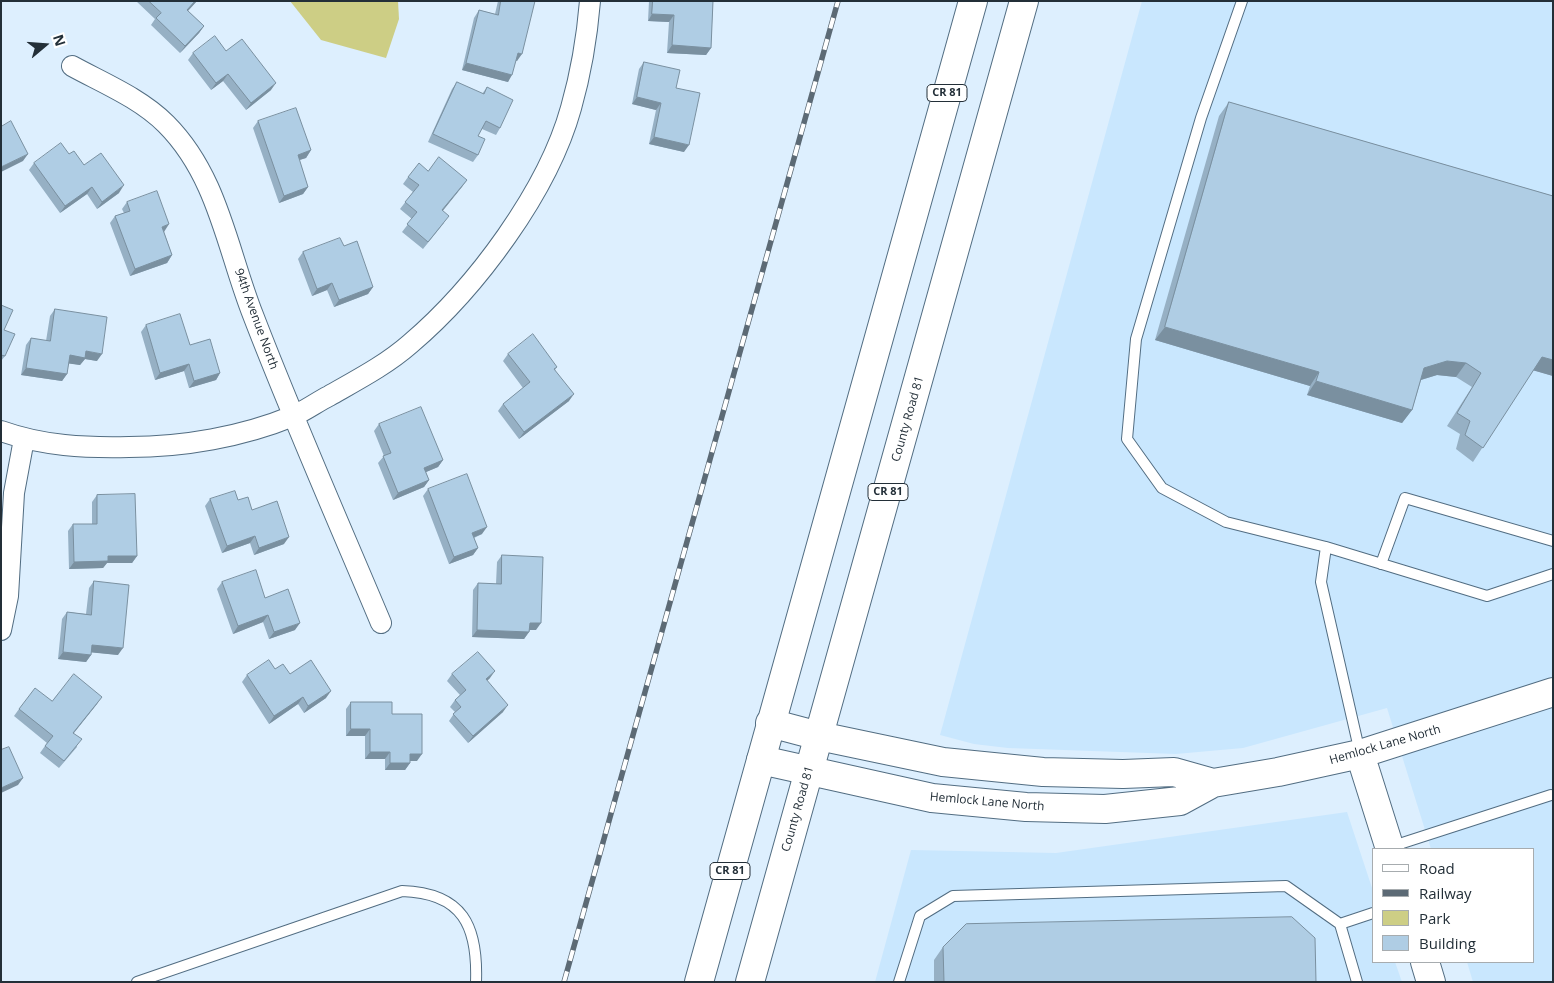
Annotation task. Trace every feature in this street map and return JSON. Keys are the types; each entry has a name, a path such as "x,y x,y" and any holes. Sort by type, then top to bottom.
{"main road":[{"name":"CR 81","path":"699,982 973,1"},
{"name":"County Road 81","path":"750,982 1024,1"},
{"name":"Hemlock Lane North","path":"760,760 932,798 1026,807 1105,809 1180,801 1213,783 1278,772 1360,754 1553,692"},
{"name":"Hemlock Lane North","path":"770,723 819,736 943,762 1043,772 1123,774 1174,772 1213,783"},
{"path":"1360,754 1389,848"},
{"path":"1425,963 1431,982"}],"street":[{"path":"1,432 24,439 95,448 157,447 214,438 293,416 368,375 410,344 460,294 507,237 544,176 571,110 587,39 590,1"},
{"name":"94th Avenue North","path":"72,66 131,98 165,123 192,156 212,192 252,313 293,416 381,623"},
{"path":"1,630 8,596 14,493 24,439"}],"lane":[{"path":"1242,1 1200,118 1136,339 1127,439 1162,488 1226,522 1326,547 1487,596 1553,574"},
{"path":"1381,564 1405,498 1553,540"},
{"path":"1326,547 1321,582 1360,754"},
{"path":"1389,848 1551,794"},
{"path":"899,982 920,916 953,896 1286,886 1340,924 1357,982"},
{"path":"137,982 402,891 424,892 446,900 462,914 472,934 477,962 476,982"},
{"path":"1340,924 1372,914"}],"shaded area":[{"path":"1142,1 1553,1 1553,982 1473,982 1467,963 1534,963 1534,848 1431,848 1387,708 1243,748 1176,754 1008,748 974,744 940,735"},
{"path":"1347,812 1372,888 1372,963 1395,963 1402,982 875,982 911,850 1056,853"}],"green space":[{"path":"290,1 398,1 399,19 386,58 321,40"}],"building":[{"path":"149,1 195,1 187,10 204,26 185,46 156,18 161,13"},
{"path":"501,1 535,1 522,54 518,53 512,75 466,63 479,10 498,15"},
{"path":"653,1 713,1 711,48 672,45 674,15 652,14"},
{"path":"215,36 226,51 242,39 276,83 251,103 228,74 216,83 193,53"},
{"path":"644,62 680,70 676,88 700,93 689,145 654,137 661,103 637,97"},
{"path":"457,82 484,94 487,87 513,100 500,128 486,121 478,136 485,139 478,155 433,134"},
{"path":"1229,102 1553,196 1553,360 1542,357 1483,448 1465,435 1470,421 1457,413 1481,373 1466,363 1447,361 1424,368 1412,410 1316,381 1319,372 1165,327"},
{"path":"296,108 311,150 298,155 308,187 284,196 258,121"},
{"path":"11,121 28,154 1,167 1,127"},
{"path":"61,143 69,154 74,151 84,165 101,153 124,185 102,202 92,187 65,206 34,163"},
{"path":"439,157 467,180 442,210 449,216 428,242 407,224 417,212 405,202 419,185 408,177 419,163 428,171"},
{"path":"157,191 169,224 162,227 172,255 135,269 115,216 130,211 127,202"},
{"path":"340,238 344,246 357,241 373,287 339,300 332,283 317,289 303,252"},
{"path":"1,305 13,310 4,330 15,334 5,356 1,355"},
{"path":"55,309 107,317 102,354 86,351 85,358 70,355 67,374 26,368 31,338 50,341"},
{"path":"180,314 190,345 210,339 220,373 194,381 189,364 160,373 146,325"},
{"path":"533,334 557,367 554,369 574,394 524,432 503,404 530,382 508,354"},
{"path":"421,407 443,460 424,468 429,480 398,493 383,456 391,453 379,424"},
{"path":"467,474 487,527 472,533 478,548 454,557 428,489"},
{"path":"235,491 238,500 248,497 252,510 277,501 289,537 259,548 255,536 227,546 210,499"},
{"path":"135,494 137,556 108,556 108,561 74,562 73,524 97,524 97,495"},
{"path":"502,555 543,557 541,623 530,623 529,632 477,630 478,583 501,584"},
{"path":"256,570 265,598 288,589 300,623 274,632 268,615 238,626 222,582"},
{"path":"94,581 129,585 123,648 92,645 91,655 63,652 67,612 91,615"},
{"path":"478,652 495,671 486,679 508,705 473,736 453,714 461,707 455,700 466,690 452,674"},
{"path":"269,660 275,669 283,664 290,674 311,660 331,691 308,706 303,697 274,716 247,675"},
{"path":"74,674 102,697 73,733 82,739 64,761 45,746 53,736 19,709 35,688 52,701"},
{"path":"351,702 392,702 392,714 422,714 422,754 410,754 410,763 390,763 390,752 370,752 370,729 351,729"},
{"path":"9,747 23,778 1,788 1,750"},
{"path":"1292,917 1315,938 1316,982 944,982 943,947 966,924"}],"railway":[{"path":"564,982 838,1"}]}
